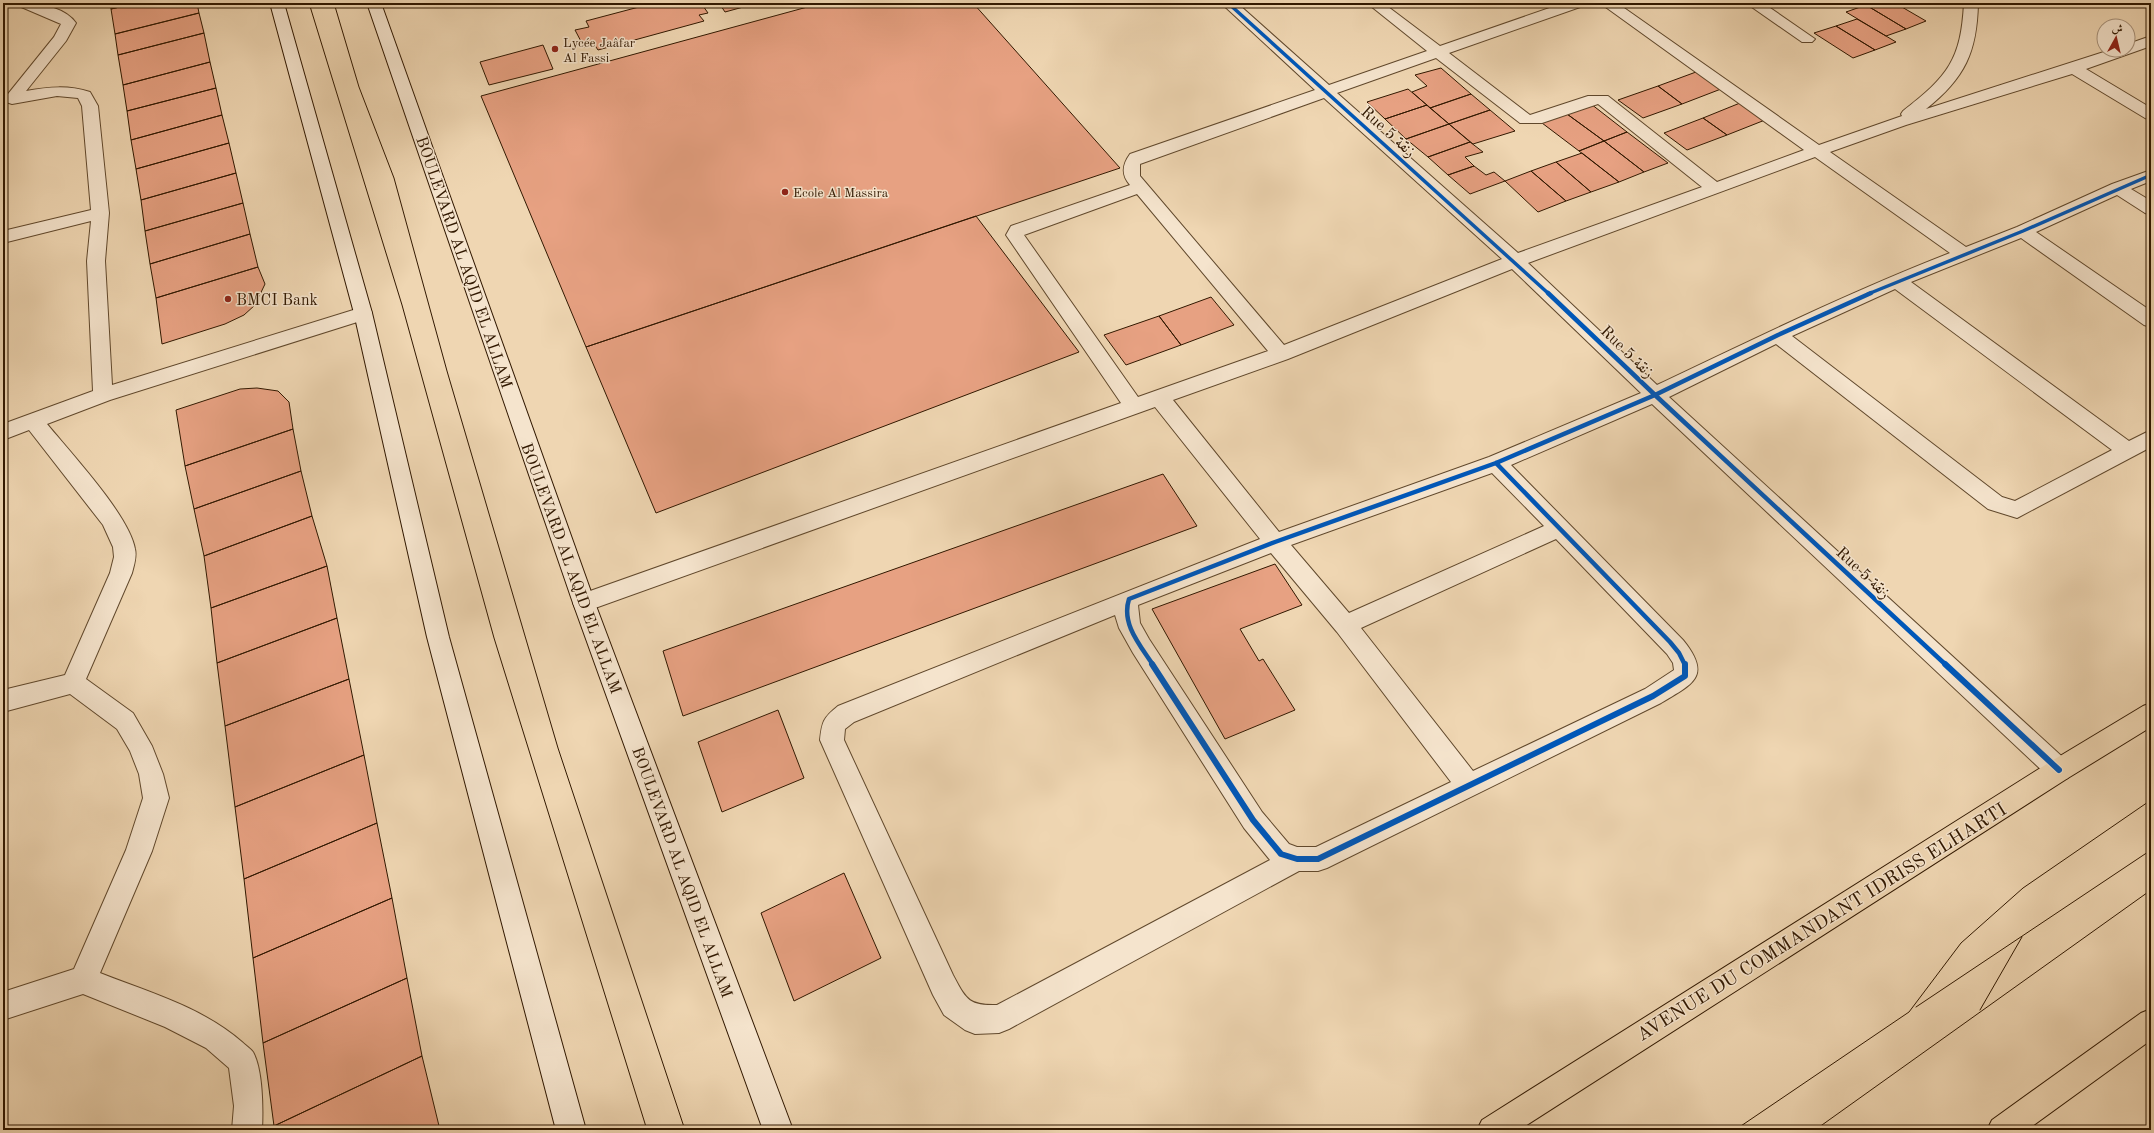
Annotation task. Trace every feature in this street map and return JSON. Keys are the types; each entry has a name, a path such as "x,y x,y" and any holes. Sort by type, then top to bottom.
{"main road":[{"name":"AVENUE DU COMMANDANT IDRISS ELHARTI","path":"1492,1130 2059,770 2151,714"},
{"path":"2002,1130 2151,1023"}],"street":[{"path":"7,100 61,38 69,23 64,18 24,3"},
{"path":"277,3 363,313 438,637 571,1130"},
{"name":"BOULEVARD AL AQID EL ALLAM","path":"374,3 584,603 778,1130"},
{"name":"Rue 5 زنقة","path":"1228,3 1324,91 1515,261 1655,395 2059,770"},
{"path":"1374,3 1526,120 1536,120 1594,99 1602,99 1714,188"},
{"path":"1281,354 1132,177 1132,163 1136,158 1437,51 1578,3"},
{"path":"1607,3 1965,255"},
{"path":"1754,3 1807,39"},
{"path":"1900,122 1942,87 1957,68 1968,45 1971,30 1971,3"},
{"path":"2136,47 2151,41"},
{"path":"584,603 1281,354 1515,261 1817,151 1900,122 2103,58"},
{"path":"2074,68 2151,115"},
{"path":"7,100 43,93 77,92 84,95 90,106 100,213 96,261 103,395"},
{"path":"1297,859 999,1019 975,1020 954,1005 943,985 832,740 834,724 846,714 1129,599 1275,542 1496,463 1655,395 1778,335 1898,281 2024,231 2118,188 2151,175"},
{"path":"1133,406 1015,235 1017,230 1141,187"},
{"path":"2118,188 2151,209"},
{"path":"3,238 100,213"},
{"path":"2024,231 2151,320"},
{"path":"1898,281 2128,451"},
{"path":"3,432 103,395 363,313"},
{"path":"1778,335 1994,504 2003,507 2017,510 2151,438"},
{"path":"1159,397 1275,542 1345,625 1469,785"},
{"path":"33,421 112,520 124,547 125,557 121,573 73,683"},
{"path":"1129,599 1125,609 1126,620 1141,646 1253,820 1280,854 1297,859 1318,859 1652,696 1685,676 1687,669 1683,658 1560,528 1496,463"},
{"path":"1345,625 1560,528"},
{"path":"3,701 73,683"},
{"path":"73,683 125,721 140,746 151,774 156,798 140,851 83,980"},
{"path":"3,1006 83,980 174,1016 216,1038 242,1061 249,1106 247,1130"}],"building":[{"path":"110,3 137,3 111,9"},
{"path":"137,3 197,3 199,13 115,34 111,9"},
{"path":"654,3 701,3 708,13 699,15 704,21 598,50 594,44 584,47 575,30 589,27 586,21"},
{"path":"719,3 758,3 725,12"},
{"name":"Ecole Al Massira","path":"822,3 973,3 1120,168 586,347 481,96"},
{"path":"1870,3 1895,3 1926,21 1906,29 1866,5"},
{"path":"1866,5 1906,29 1886,36 1846,12"},
{"path":"199,13 204,33 118,55 115,34"},
{"path":"1857,19 1896,42 1875,50 1836,26"},
{"path":"1836,26 1875,50 1853,58 1814,33"},
{"path":"204,33 210,62 123,85 118,55"},
{"path":"543,45 553,69 489,85 480,62"},
{"path":"210,62 216,88 127,111 123,85"},
{"path":"1441,68 1471,94 1430,108 1412,92 1427,86 1415,75"},
{"path":"1696,72 1721,89 1682,104 1658,86"},
{"path":"1658,86 1682,104 1643,118 1618,100"},
{"path":"216,88 222,115 131,140 127,111"},
{"path":"1408,89 1427,105 1385,119 1367,102"},
{"path":"1471,94 1490,110 1449,124 1430,108"},
{"path":"1740,103 1765,120 1727,135 1703,118"},
{"path":"1591,104 1627,132 1604,141 1567,114"},
{"path":"1427,105 1449,124 1406,139 1385,119"},
{"path":"1490,110 1515,131 1473,144 1449,124"},
{"path":"1567,114 1604,141 1579,151 1542,123"},
{"path":"222,115 229,143 136,169 131,140"},
{"path":"1703,118 1727,135 1687,150 1664,133"},
{"path":"1449,124 1470,142 1428,157 1406,139"},
{"path":"1627,132 1668,163 1644,172 1604,141"},
{"path":"1604,141 1644,172 1619,182 1579,151"},
{"path":"1470,142 1483,152 1465,157 1474,166 1448,175 1428,157"},
{"path":"229,143 236,173 141,200 136,169"},
{"path":"1582,153 1619,182 1591,192 1556,162"},
{"path":"1556,162 1591,192 1566,201 1531,171"},
{"path":"1474,166 1486,175 1494,172 1505,181 1470,194 1448,175"},
{"path":"1531,171 1566,201 1538,212 1505,181"},
{"path":"236,173 243,203 145,231 141,200"},
{"path":"243,203 250,234 150,264 145,231"},
{"path":"976,216 1079,352 656,513 586,347"},
{"path":"250,234 258,267 156,298 150,264"},
{"path":"258,267 265,284 255,305 244,315 225,324 162,344 156,298"},
{"path":"1211,297 1234,325 1181,345 1159,316"},
{"path":"1159,316 1181,345 1126,365 1104,335"},
{"path":"257,388 278,391 289,402 293,429 185,466 176,410 240,389"},
{"path":"293,429 301,471 194,509 185,466"},
{"path":"301,471 312,516 204,556 194,509"},
{"path":"1163,474 1197,526 683,716 663,651"},
{"path":"312,516 327,566 211,608 204,556"},
{"path":"1275,564 1302,605 1240,629 1259,661 1263,659 1295,710 1225,739 1152,609"},
{"path":"327,566 337,618 217,663 211,608"},
{"path":"337,618 349,679 225,726 217,663"},
{"path":"349,679 364,755 235,807 225,726"},
{"path":"778,710 804,778 722,812 698,742"},
{"path":"364,755 377,823 244,879 235,807"},
{"path":"377,823 392,898 253,958 244,879"},
{"path":"844,873 881,958 794,1001 761,913"},
{"path":"392,898 407,978 263,1043 253,958"},
{"path":"407,978 422,1056 274,1126 263,1043"},
{"path":"422,1056 440,1130 274,1130 274,1126"}],"tram line":[{"path":"309,3 402,305 494,638 647,1130"},
{"path":"334,3 359,87 394,178 447,371 558,748 685,1130"},
{"path":"1735,1130 1909,1012 1961,943 2023,888 2151,800"},
{"path":"1916,1007 2151,850"},
{"path":"1815,1130 2151,890"},
{"path":"1980,1010 2022,937"}],"cycle path":[{"path":"1228,3 1515,261 1655,395 2059,770"},
{"path":"1496,463 1675,647 1683,658 1686,670 1685,676 1653,696 1318,859 1297,859 1281,854 1253,820 1141,646 1128,623 1126,612 1129,599 1275,542 1496,463 1655,395 1778,335 1897,281 2023,231 2118,188 2151,175"}],"place":[{"name":"Lycée Jaâfar Al Fassi","path":"555,49"},
{"name":"Ecole Al Massira","path":"785,192"},
{"name":"BMCI Bank","path":"228,299"}]}
